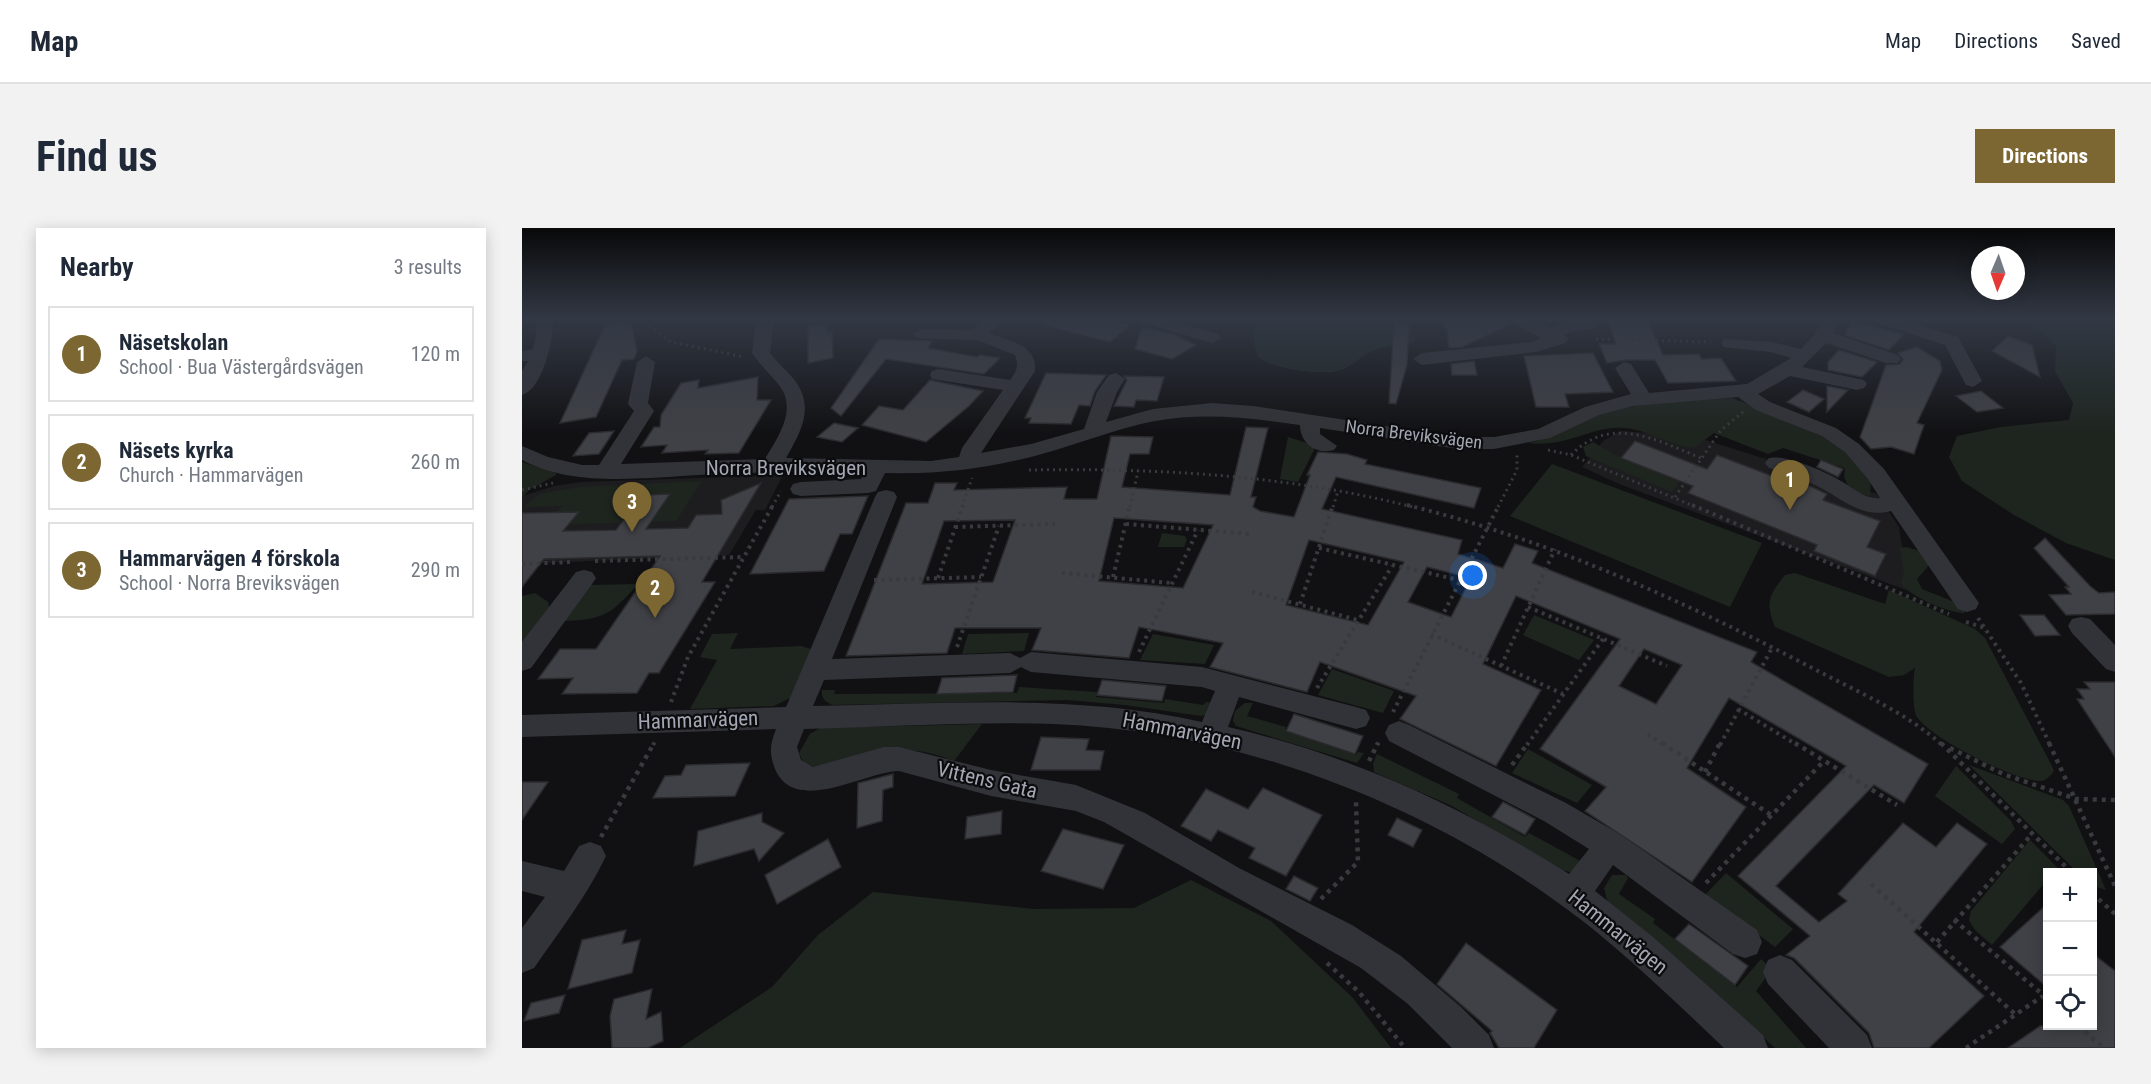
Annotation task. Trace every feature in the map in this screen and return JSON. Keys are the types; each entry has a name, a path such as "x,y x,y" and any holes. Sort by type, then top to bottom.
{"street":[{"path":"522,389 539,357"},
{"path":"764,357 792,389 798,408 794,424 772,465"},
{"path":"967,463 972,448 1021,379 1027,362 1025,357"},
{"path":"1422,359 1438,357"},
{"name":"Norra Breviksvägen","path":"522,452 556,466 582,472 796,464 932,468 1033,450 1153,415 1192,410 1234,410 1458,443 1520,448 1546,433 1605,406 1643,398 1750,397 1803,357"},
{"path":"1888,357 1892,359"},
{"path":"1961,357 1973,381"},
{"path":"606,471 644,411 638,404 646,362"},
{"path":"1624,368 1643,398"},
{"path":"1787,370 1857,384"},
{"path":"939,375 1021,379"},
{"path":"1093,432 1107,392 1116,379"},
{"path":"1750,397 1841,438 1864,459 1891,496 1962,613"},
{"path":"1310,420 1310,437 1327,446"},
{"path":"1776,463 1827,483 1864,503 1884,506 1891,502 1891,496"},
{"path":"801,489 868,486 877,468"},
{"name":"Vittens Gata","path":"886,497 783,747 785,764 797,776 811,780 830,778 869,762 898,759 976,780 1077,798 1170,843 1228,879 1356,945 1444,1011 1476,1048"},
{"path":"522,661 582,567"},
{"path":"2081,626 2115,662"},
{"path":"814,669 1021,663 1131,669 1202,677 1231,683 1356,718"},
{"path":"1211,735 1231,683"},
{"name":"Hammarvägen","path":"522,726 658,720 1054,713 1106,716 1211,735 1352,775 1390,790 1484,839 1573,895 1673,976 1750,1048"},
{"path":"1390,730 1500,782 1610,845 1745,942"},
{"path":"1573,895 1610,845"},
{"path":"522,956 571,888 590,856"},
{"path":"522,876 571,888"},
{"path":"1780,972 1854,1048"}],"path":[{"path":"747,357 765,361"},
{"path":"1675,497 1728,422 1750,397"},
{"path":"1571,455 1578,445 1588,438 1624,432 1701,458"},
{"path":"1305,919 1358,862 1356,806 1359,794 1337,784 1352,775 1390,730 1431,634 1517,470 1520,448"},
{"path":"1540,450 1571,455 1890,587 1962,613 1985,628 2021,683 2115,886"},
{"path":"938,578 973,474 977,470 967,463"},
{"path":"590,856 658,720 654,711 667,710 688,657 796,464"},
{"path":"1025,470 1217,474 1338,491 1488,527 1555,549 1638,581 1773,646 1974,762 2076,799 2115,801"},
{"path":"1113,578 1138,471"},
{"path":"1300,604 1338,491"},
{"path":"955,527 1055,524"},
{"path":"1126,524 1250,534"},
{"path":"951,665 999,526"},
{"path":"1131,669 1198,530"},
{"path":"1319,548 1459,580"},
{"path":"1501,666 1555,549"},
{"path":"522,564 582,567 745,557"},
{"path":"1307,705 1392,566"},
{"path":"1062,573 1172,583"},
{"path":"851,580 981,577"},
{"path":"1252,592 1358,620"},
{"path":"1528,607 1667,666"},
{"path":"1962,613 1985,628"},
{"path":"1431,634 1563,694"},
{"path":"1500,782 1603,639"},
{"path":"1705,772 1773,646"},
{"path":"1738,709 1898,805"},
{"path":"1648,734 1771,815"},
{"path":"1934,738 1957,756 1969,773 2066,868"},
{"path":"1689,901 1824,761"},
{"path":"1937,942 2032,834"},
{"path":"1871,884 2016,1015"},
{"path":"2097,898 2115,914"},
{"path":"1954,920 2043,996"},
{"path":"1322,957 1359,992 1405,1048"},
{"path":"1966,1048 2043,999"},
{"path":"2083,1030 2104,1048"}],"shaded area":[{"path":"1259,357 1362,357 1349,367 1331,372 1276,366"},
{"path":"2056,357 2115,357 2115,560 2066,543 2014,515 1962,481 1949,457 1957,436 2001,427 2069,420 2073,403 2055,371"},
{"path":"1732,398 1808,427 1847,450 1871,482 1870,496 1850,490 1844,477 1845,468 1783,448 1768,454 1714,433 1694,448 1641,431 1623,428 1600,430 1555,442 1528,443 1554,435 1596,416 1629,407 1680,400"},
{"path":"1620,431 1693,436 1877,494 1899,527 1909,591 1619,484 1582,467 1603,441"},
{"path":"1288,437 1316,446 1298,482 1280,479"},
{"path":"1593,442 1615,455 1679,482 1672,492 1586,456 1583,447"},
{"path":"522,462 556,473 556,475 529,490 522,498"},
{"path":"1552,464 1762,543 1730,607 1510,516"},
{"path":"783,475 765,510 756,510 729,555 522,564 522,496 554,486 581,482"},
{"path":"702,481 676,521 548,525 562,506 524,507 539,494 579,487"},
{"path":"1162,533 1185,536 1187,540 1184,547 1158,547"},
{"path":"1906,547 1920,551 1930,564 1917,579 1922,589 1962,605 1965,613 1950,611 1930,603 1905,588 1901,583 1904,572 1900,548"},
{"path":"1795,573 1885,604 1889,590 1975,629 1985,638 2054,770 2052,774 2046,780 2041,781 1994,767 1956,747 1926,726 1917,717 1914,708 1915,668 1904,675 1889,677 1775,627 1770,611 1770,599 1785,575"},
{"path":"638,584 613,609 598,617 563,621 590,585"},
{"path":"535,593 548,602 550,612 522,649 522,596"},
{"path":"1534,615 1594,640 1579,660 1523,635"},
{"path":"738,633 730,649 801,646 811,649 792,697 774,706 690,709 717,660 700,657 712,634"},
{"path":"1029,633 1024,651 962,654 968,634"},
{"path":"1153,634 1214,645 1205,664 1140,660"},
{"path":"1332,669 1394,691 1383,713 1318,695"},
{"path":"1019,687 1097,692 1096,697 1164,703 1165,699 1203,705 1206,702 1216,703 1206,715 1201,716 1125,705 1067,700 832,705 822,696 822,690 835,690 834,694 1017,693"},
{"path":"1245,703 1253,703 1247,716 1286,727 1285,731 1356,755 1358,752 1364,753 1357,763 1236,726 1233,721 1235,711"},
{"path":"982,724 954,761 935,754 901,750 868,754 814,767 803,762 799,753 810,734 820,728"},
{"path":"1528,749 1592,785 1577,803 1512,773"},
{"path":"1377,754 1459,794 1457,798 1525,837 1529,833 1584,863 1571,872 1560,870 1452,806 1374,772 1373,764"},
{"path":"1969,765 2063,800 2069,806 2096,868 2073,868"},
{"path":"1956,766 2011,821 2015,829 2002,844 1935,796"},
{"path":"2030,840 2058,868 2043,868 2043,885 1992,945 1975,930 1969,920 1971,911"},
{"path":"2097,870 2106,890 2097,887"},
{"path":"1726,873 1793,929 1775,947 1705,895"},
{"path":"1612,875 1626,875 1628,878 1619,894 1655,919 1653,923 1737,987 1761,959 1772,969 1756,991 1806,1048 1775,1048 1690,970 1608,904 1604,888"},
{"path":"1191,880 1271,921 1353,998 1391,1048 680,1048 772,987 818,935 873,892 1034,909 1134,908"}],"building":[{"path":"590,357 635,357 622,360 596,417 560,423"},
{"path":"808,357 833,357 833,358 808,363"},
{"path":"866,357 1000,358 984,374 886,359 841,416 831,408"},
{"path":"1392,357 1407,357 1396,404 1389,403"},
{"path":"1524,357 1595,357 1613,392 1565,394 1569,407 1536,407"},
{"path":"1605,357 1721,358 1736,381 1668,383 1655,360 1625,360 1607,363"},
{"path":"1832,357 1862,357 1877,362 1862,377 1828,370 1828,362"},
{"path":"1902,357 1934,357 1940,361 1942,370 1917,423 1924,425 1914,454 1891,447 1871,449 1860,437 1886,365 1900,364"},
{"path":"2004,357 2035,357 2040,377"},
{"path":"1474,361 1477,375 1452,375 1451,364"},
{"path":"1046,373 1106,375 1095,391 1090,406 1079,405 1071,424 1029,423 1031,418 1025,418"},
{"path":"1124,376 1164,377 1157,401 1136,400 1134,407 1114,406 1127,380"},
{"path":"758,377 757,400 771,400 739,453 705,454 708,450 662,453 667,445 641,447 654,427 660,427 661,415 681,383 699,380 698,388"},
{"path":"930,380 983,391 969,406 926,442 862,425 879,406 903,410"},
{"path":"1827,386 1848,390 1827,412"},
{"path":"1803,390 1824,399 1809,412 1787,402"},
{"path":"1981,391 2003,408 1977,412 1956,396"},
{"path":"834,423 858,428 842,442 817,437"},
{"path":"1246,427 1268,428 1251,497 1256,497 1253,507 1260,511 1294,517 1310,475 1307,475 1318,452 1347,454 1367,460 1365,464 1481,488 1474,508 1336,477 1322,509 1462,540 1458,554 1503,568 1515,544 1538,551 1532,563 1757,652 1751,662 1928,764 1904,803 1874,785 1776,886 1819,922 1847,901 1838,894 1903,823 1936,847 1957,823 1987,844 1914,932 1984,996 1929,1048 1874,1048 1869,1033 1794,958 1786,955 1810,936 1738,876 1846,766 1729,698 1687,768 1746,807 1692,882 1585,811 1606,787 1540,749 1620,639 1516,596 1483,664 1541,690 1496,766 1400,719 1416,696 1320,662 1307,692 1210,667 1223,643 1139,627 1129,658 1032,650 1041,628 955,628 947,653 846,656 906,503 928,503 935,483 957,483 954,490 1067,487 1064,499 1097,499 1111,436 1153,437 1149,454 1130,454 1122,487 1230,495","holes":["1114,518 1213,525 1183,588 1099,581","1015,520 993,582 922,584 944,521","1309,540 1404,562 1368,625 1286,605","1427,567 1471,578 1451,617 1408,602","1644,649 1682,665 1656,704 1619,686"]},
{"path":"614,431 599,454 573,456 589,433"},
{"path":"1635,441 1707,469 1717,455 1804,488 1806,484 1827,494 1823,500 1880,521 1867,547 1886,554 1875,576 1814,551 1817,545 1688,493 1693,486 1621,458"},
{"path":"1821,460 1843,469 1838,477 1817,467"},
{"path":"761,483 702,582 715,582 659,673 649,673 637,693 562,694 573,678 538,679 560,649 596,649 660,556 544,559 522,587 522,513 579,512 563,531 616,530 641,495 670,494 646,529 688,528 696,515 722,514 721,500"},
{"path":"868,496 852,534 840,534 824,571 750,574 789,499"},
{"path":"2045,538 2099,593 2115,592 2115,614 2066,615 2049,595 2071,594 2065,587 2069,587 2034,548"},
{"path":"2020,615 2044,615 2060,635 2035,636"},
{"path":"1017,675 1013,692 937,694 942,678"},
{"path":"1102,680 1166,686 1162,701 1097,695"},
{"path":"2084,682 2115,682 2115,757 2077,699 2084,699 2077,689 2090,689"},
{"path":"1294,714 1363,736 1355,754 1286,731"},
{"path":"1041,737 1089,739 1086,750 1104,751 1100,770 1031,770"},
{"path":"750,763 735,796 653,798 665,776 681,775 686,765"},
{"path":"893,774 893,787 883,790 882,821 857,828 858,783"},
{"path":"522,782 548,782 522,820"},
{"path":"1263,788 1322,815 1286,876 1249,858 1255,848 1218,830 1211,841 1181,826 1206,789 1248,809"},
{"path":"1503,802 1535,819 1525,835 1492,817"},
{"path":"1002,811 1001,834 965,839 967,817"},
{"path":"762,813 762,822 784,833 759,861 754,849 694,866 698,831"},
{"path":"1397,818 1422,830 1413,847 1388,835"},
{"path":"1063,829 1124,845 1103,889 1041,871"},
{"path":"828,839 841,867 777,904 765,875"},
{"path":"1294,876 1318,888 1310,901 1286,889"},
{"path":"2043,908 2043,984 2000,947"},
{"path":"1689,924 1748,966 1735,985 1675,939"},
{"path":"626,930 622,944 640,940 632,973 568,989 582,940"},
{"path":"1466,943 1557,1010 1534,1048 1499,1048 1490,1033 1492,1031 1437,984"},
{"path":"2097,957 2115,971 2115,1048 2008,1048 2043,1026 2043,1030 2097,1030"},
{"path":"652,989 646,1019 661,1012 663,1041 648,1048 612,1048 610,1016 614,999"},
{"path":"565,995 559,1013 524,1021 531,1003"}],"place":[{"name":"Näsetskolan","path":"1790,510"},
{"name":"Hammarvägen 4 förskola","path":"632,532"},
{"name":"Näsets kyrka","path":"655,618"}]}
